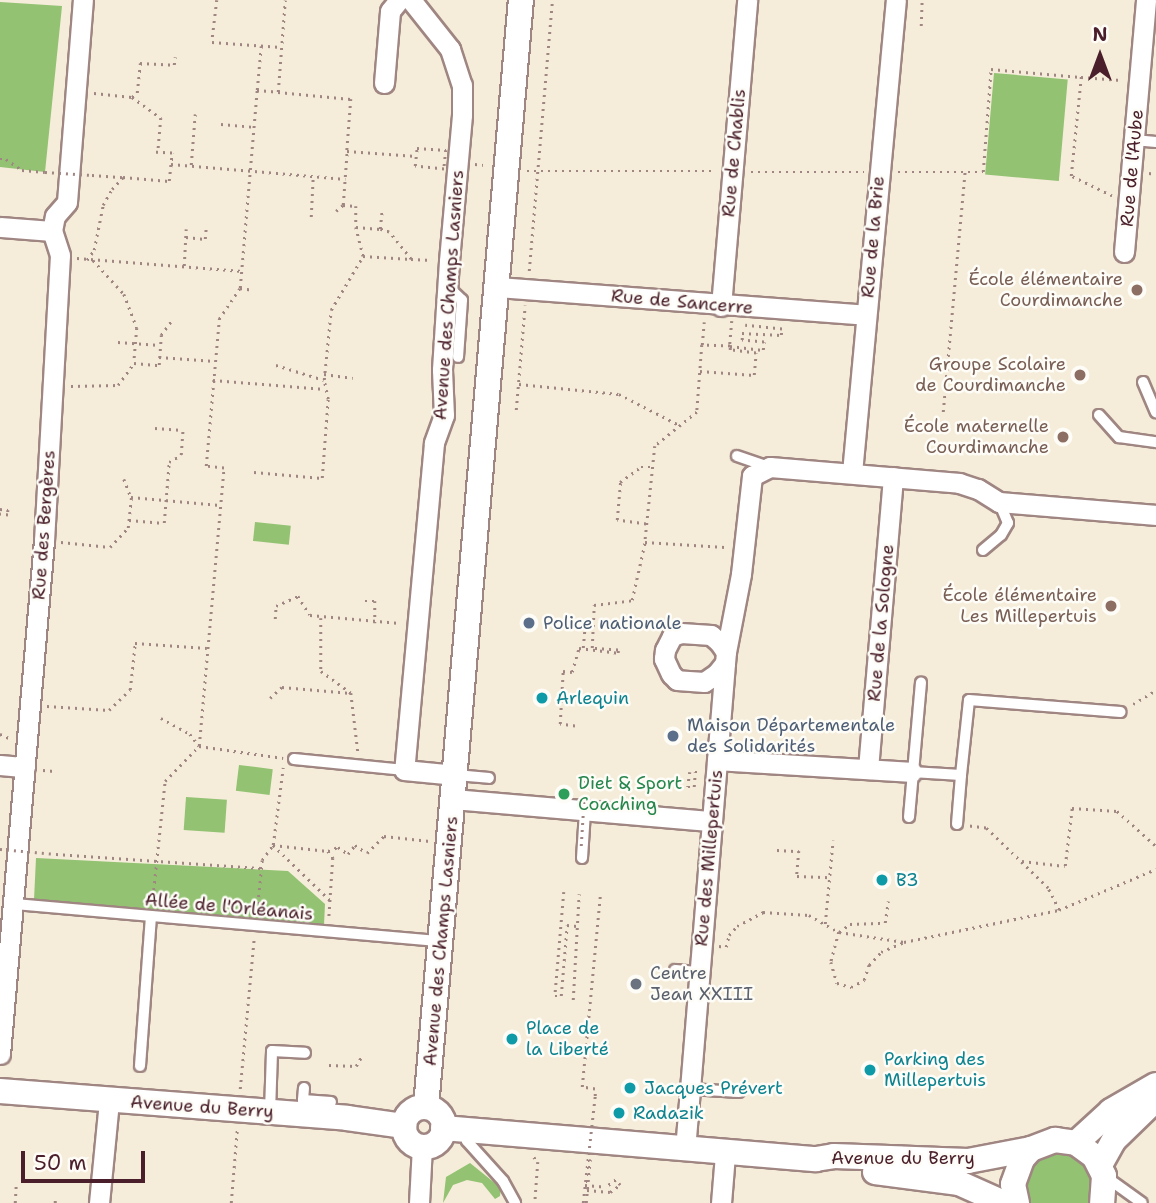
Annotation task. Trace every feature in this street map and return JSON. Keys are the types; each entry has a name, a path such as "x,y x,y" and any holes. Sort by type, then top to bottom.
{"street":[{"path":"0,227 52,231 55,216 67,202 83,0"},
{"path":"384,83 390,11 399,0"},
{"name":"Avenue des Champs Lasniers","path":"404,770 434,443 444,415 442,370 463,85 450,49 411,0"},
{"name":"Avenue des Champs Lasniers","path":"426,1107 521,0"},
{"name":"Rue de Chablis","path":"719,313 747,0"},
{"name":"Rue de la Brie","path":"852,474 897,0"},
{"name":"Rue de l'Aube","path":"1124,253 1146,0"},
{"name":"Rue des Bergères","path":"0,1054 14,904 33,768 30,704 44,541 60,255 52,231"},
{"name":"Rue de Sancerre","path":"497,287 719,313 866,315"},
{"path":"717,760 725,658 741,575 752,477 770,467 958,483 978,489 999,502 1156,515"},
{"name":"Rue de la Sologne","path":"868,769 892,477"},
{"name":"Rue des Millepertuis","path":"685,1150 717,760 912,772"},
{"path":"0,765 33,768"},
{"path":"404,770 454,787 585,811 712,821"},
{"path":"0,887 14,904"},
{"path":"1102,1171 1086,1148 1076,1143 1111,1111 1156,1085"},
{"name":"Avenue du Berry","path":"0,1090 404,1126"},
{"path":"99,1203 109,1101"},
{"path":"426,1107 456,1129 437,1141 422,1146 407,1138 404,1126 414,1110 426,1107"},
{"path":"1102,1203 1102,1171 1114,1140 1148,1111"},
{"name":"Avenue du Berry","path":"456,1129 725,1154 816,1159 834,1156 968,1161 1031,1149 1055,1140 1076,1143"},
{"path":"419,1203 422,1146"},
{"path":"1017,1203 1013,1184 1016,1171 1031,1149"},
{"path":"721,1203 725,1154"},
{"name":"Avenue du Berry","path":"816,1159 835,1166 959,1183 1004,1203"}],"lane":[{"path":"1134,140 1156,142"},
{"path":"448,287 462,300 458,357"},
{"path":"1143,382 1156,412"},
{"path":"1099,415 1119,437 1156,442"},
{"path":"737,456 770,467"},
{"path":"983,550 1001,535 1008,523 999,502"},
{"path":"909,817 921,683"},
{"path":"957,824 969,700 1121,712"},
{"path":"295,759 404,770"},
{"path":"912,772 961,775"},
{"path":"454,787 489,778"},
{"path":"582,858 585,811"},
{"name":"Allée de l'Orléanais","path":"14,904 442,941"},
{"path":"140,1066 151,916"},
{"path":"675,970 700,972"},
{"path":"270,1112 272,1051 305,1053"},
{"path":"304,1088 303,1100 331,1101"},
{"path":"690,1089 739,1092"},
{"path":"456,1129 503,1181 515,1203"},
{"path":"1102,1171 1142,1203"}],"path":[{"path":"217,0 212,42 281,47"},
{"path":"278,92 285,0"},
{"path":"529,271 552,0"},
{"path":"921,26 922,0"},
{"path":"151,916 164,781 199,746 224,468 206,466 213,380 219,319 240,288 261,46"},
{"path":"132,97 137,93 140,63 174,65 175,57"},
{"path":"524,171 983,172 991,69 1131,81"},
{"path":"1081,77 1071,176 1102,192 1129,199"},
{"path":"257,90 351,99 343,205 336,211"},
{"path":"76,92 132,97 161,118 158,152"},
{"path":"191,165 195,114"},
{"path":"221,124 254,127"},
{"path":"416,148 446,150 444,169 415,166 416,156 416,148"},
{"path":"347,151 416,156"},
{"path":"0,159 6,159 22,170 169,181 172,153 152,152"},
{"path":"171,164 345,179"},
{"path":"943,412 965,172"},
{"path":"310,217 313,176"},
{"path":"87,260 94,250 103,205 123,177"},
{"path":"254,472 322,478 328,399 324,374 331,310 363,256 356,227 356,206 343,205"},
{"path":"380,229 382,210"},
{"path":"186,237 205,239 206,227"},
{"path":"356,227 389,232 411,259 363,256"},
{"path":"184,266 186,229"},
{"path":"60,255 87,260 242,271"},
{"path":"53,386 118,385 134,363 137,328 124,294 93,260"},
{"path":"240,288 254,290"},
{"path":"516,410 526,298"},
{"path":"575,726 560,724 564,671 572,672 577,649 618,653 618,650 592,648 594,605 632,600 645,542 655,446 697,412 702,345 719,313"},
{"path":"701,371 754,375 756,353 730,351 719,313"},
{"path":"702,345 763,350 764,342 742,340 742,332 781,335 782,329 743,325 743,318"},
{"path":"134,363 159,365 161,335 172,320"},
{"path":"118,342 160,345"},
{"path":"159,357 215,361"},
{"path":"276,365 324,380"},
{"path":"324,374 353,378"},
{"path":"213,380 325,389"},
{"path":"519,384 619,394 680,426"},
{"path":"129,520 164,523 169,462 181,455 183,428 155,428"},
{"path":"647,524 617,520 620,482 640,467 653,467"},
{"path":"44,541 110,547 128,528 131,497 124,479"},
{"path":"131,497 220,505"},
{"path":"645,542 743,548"},
{"path":"275,619 276,606 298,596 310,615 321,618 417,624"},
{"path":"365,601 375,601 375,623"},
{"path":"321,618 321,671 351,693 360,766"},
{"path":"583,648 585,627 593,626"},
{"path":"30,704 109,710 130,690 135,643 208,648"},
{"path":"270,698 282,687 351,693"},
{"path":"1121,712 1156,690"},
{"path":"161,718 190,734 199,746 284,758 273,845 262,860 261,868 231,1203"},
{"path":"33,768 54,771"},
{"path":"690,772 688,787 694,788 695,772"},
{"path":"581,846 585,779"},
{"path":"592,780 591,793 602,794"},
{"path":"1020,861 1066,866 1072,808 1117,811 1156,846"},
{"path":"957,824 986,828 1048,888 1059,910"},
{"path":"273,845 328,851 338,847 348,854 355,845 367,853 384,836 449,844"},
{"path":"825,924 833,840"},
{"path":"273,845 330,900"},
{"path":"0,849 261,868"},
{"path":"777,850 799,850 797,876 830,877"},
{"path":"328,851 333,858 328,931"},
{"path":"888,901 885,923 850,924 839,932 831,962 837,983 851,987 864,980 869,965 881,952 904,942 1059,910 1156,869"},
{"path":"564,892 555,996 561,996 567,925 577,926"},
{"path":"573,1000 579,894"},
{"path":"584,1203 595,1088 582,1087 600,895"},
{"path":"702,944 726,947 729,935 737,926 763,912 809,915 839,932 904,942"},
{"path":"329,1065 356,1066 362,1056"},
{"path":"584,1203 592,1142"},
{"path":"535,1203 538,1162"},
{"path":"585,1185 606,1187 616,1180 620,1185 610,1192 587,1190"},
{"path":"15,1203 16,1184"},
{"path":"54,1203 55,1196"}],"green space":[{"path":"0,2 62,6 45,172 0,167"},
{"path":"994,73 1068,79 1059,181 985,175"},
{"path":"255,522 291,526 289,545 253,541"},
{"path":"239,765 273,769 270,795 236,791"},
{"path":"186,797 227,800 225,833 184,830"},
{"path":"36,858 288,871 325,904 324,925 34,900"},
{"path":"1048,1152 1073,1152 1092,1167 1093,1203 1029,1203 1024,1184 1026,1174 1038,1158"},
{"path":"470,1163 501,1188 500,1196 495,1199 482,1183 467,1180 453,1185 443,1203 446,1177"}],"place":[{"name":"École élémentaire Courdimanche","path":"1137,290"},
{"name":"Groupe Scolaire de Courdimanche","path":"1080,375"},
{"name":"École maternelle Courdimanche","path":"1063,437"},
{"name":"École élémentaire Les Millepertuis","path":"1111,606"},
{"name":"Police nationale","path":"529,623"},
{"name":"Arlequin","path":"542,698"},
{"name":"Maison Départementale des Solidarités","path":"673,736"},
{"name":"Diet & Sport Coaching","path":"564,794"},
{"name":"B3","path":"882,880"},
{"name":"Centre Jean XXIII","path":"636,984"},
{"name":"Place de la Liberté","path":"512,1039"},
{"name":"Parking des Millepertuis","path":"870,1070"},
{"name":"Jacques Prévert","path":"630,1088"},
{"name":"Radazik","path":"619,1113"}]}
